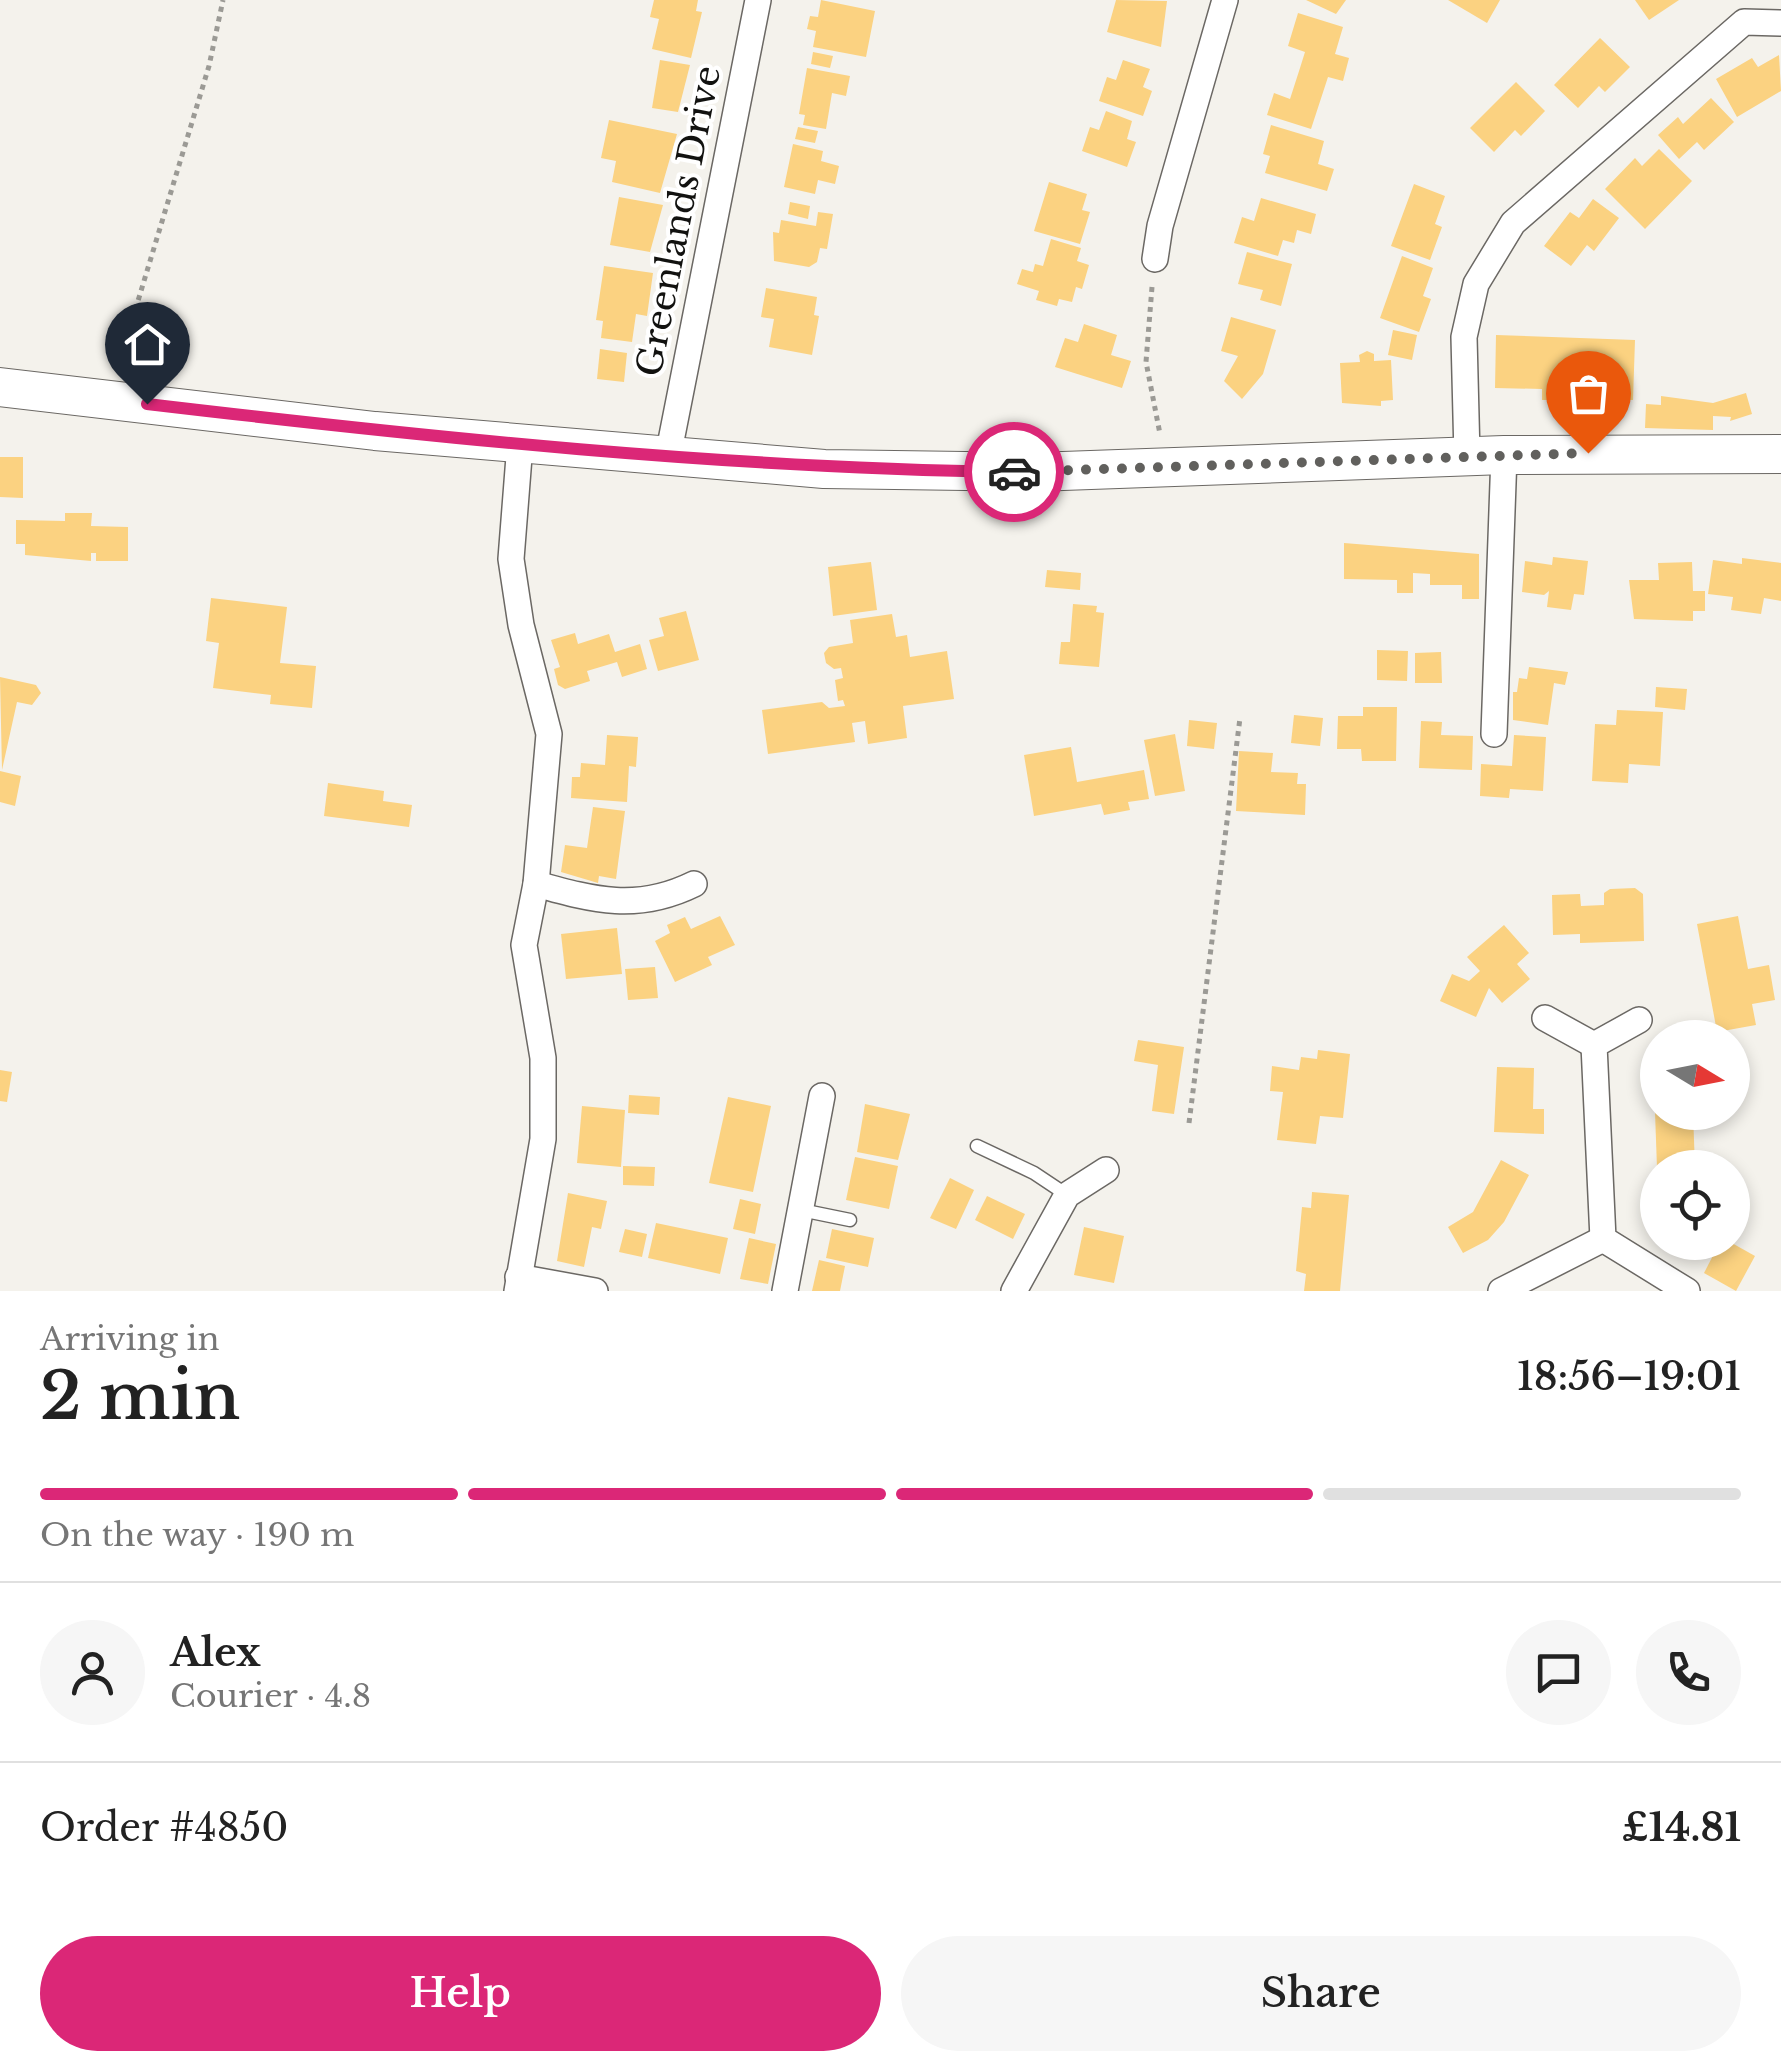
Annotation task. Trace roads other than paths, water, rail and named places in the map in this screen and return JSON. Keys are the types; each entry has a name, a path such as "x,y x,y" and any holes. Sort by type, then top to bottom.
{"street":[{"name":"Greenlands Drive","path":"668,456 758,0"},
{"path":"1155,259 1160,226 1226,0"},
{"path":"1494,734 1486,456 1464,338 1476,284 1513,223 1744,22 1781,22"},
{"path":"0,387 520,444 824,469 1035,472 1486,456 1781,454"},
{"path":"520,444 512,559 521,624 550,734 536,884 524,946 543,1058 543,1139 518,1284 595,1291"},
{"path":"536,884 607,903 670,896 694,884"},
{"path":"1545,1018 1594,1045"},
{"path":"1594,1045 1639,1020"},
{"path":"1594,1045 1604,1238"},
{"path":"786,1291 822,1096"},
{"path":"1014,1291 1066,1195 1106,1170"},
{"path":"1502,1291 1604,1238"},
{"path":"1604,1238 1687,1291"}],"lane":[{"path":"977,1146 1034,1173 1066,1195"},
{"path":"801,1210 850,1220"}]}
